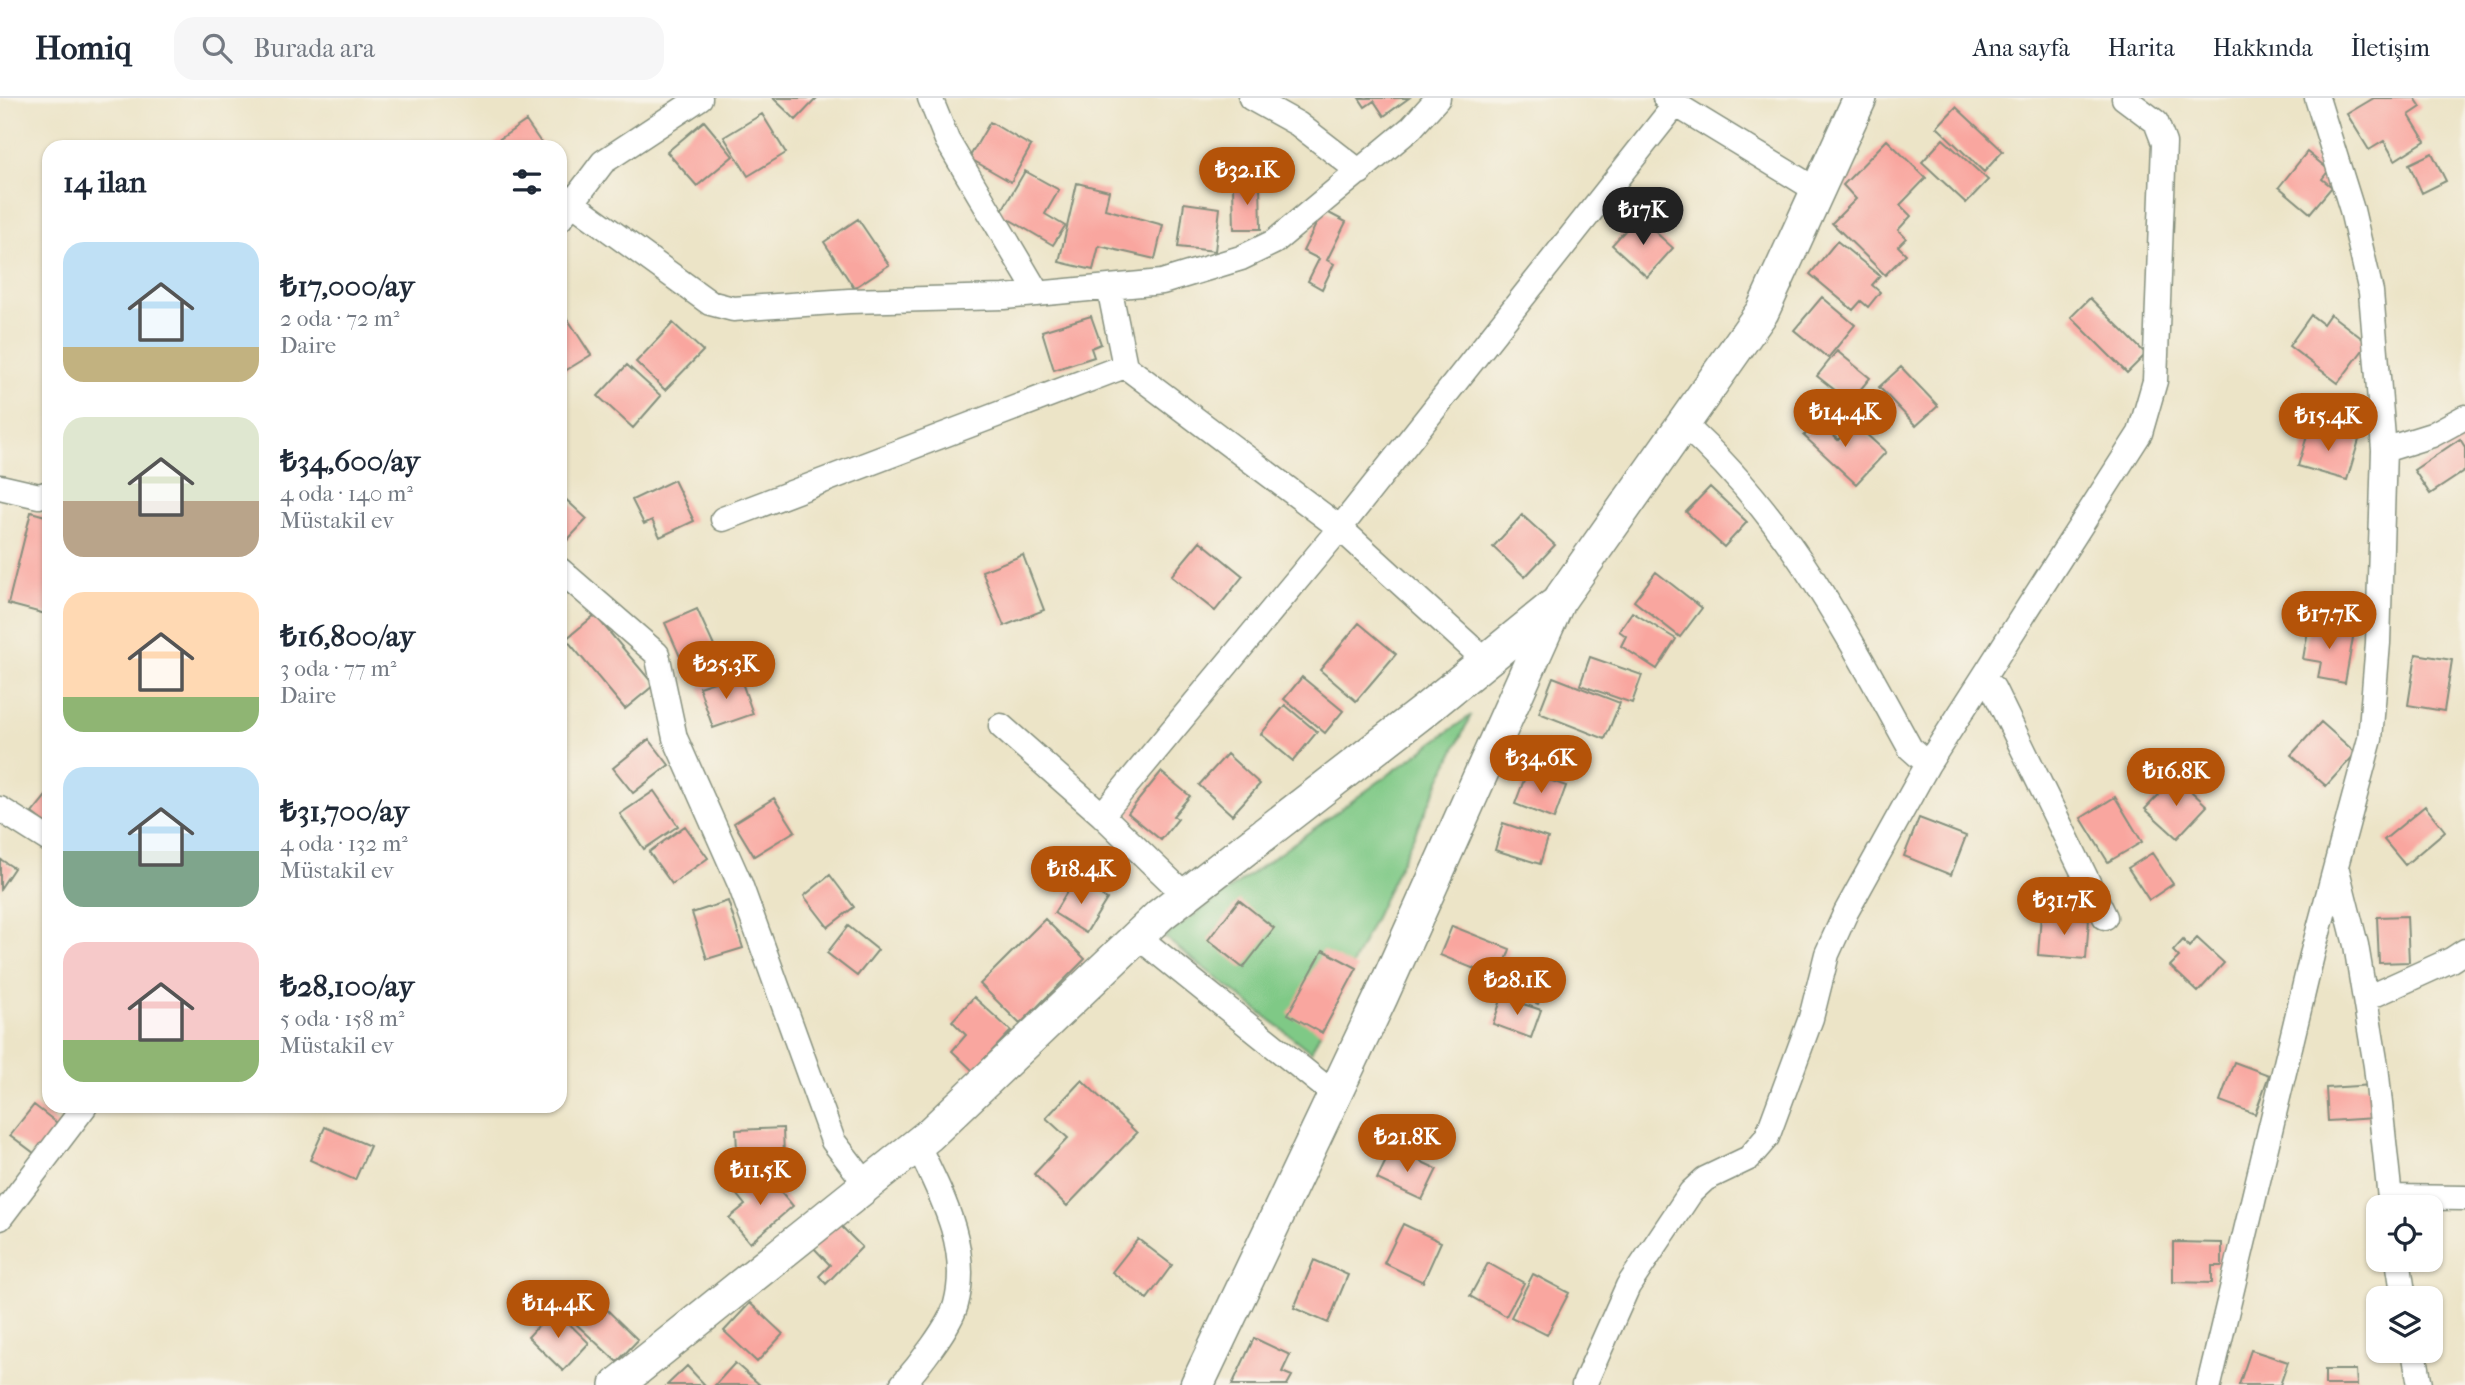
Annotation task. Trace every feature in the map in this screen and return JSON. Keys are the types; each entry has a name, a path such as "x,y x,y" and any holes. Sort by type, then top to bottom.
{"street":[{"path":"567,210 603,162 700,98"},
{"path":"930,98 947,140 1038,293"},
{"path":"1251,98 1298,124 1360,172"},
{"path":"567,212 710,303 733,309 849,301 1004,297 1162,282 1241,258 1274,242 1411,128 1438,98"},
{"path":"1197,1385 1335,1095 1558,602 1762,312 1860,98"},
{"path":"1584,1385 1628,1286 1691,1192 1714,1174 1737,1166 1749,1158 1768,1136 1811,1018 1818,985 1836,932 1928,764 2133,447 2146,419 2155,381 2164,143 2156,122 2124,98"},
{"path":"2209,1385 2312,955 2370,740 2378,643 2384,450 2371,292 2352,210 2317,98"},
{"path":"1102,815 1340,528 1670,102 1818,191"},
{"path":"1110,287 1125,366 1340,528 1486,662"},
{"path":"723,519 1125,366"},
{"path":"2384,450 2432,435 2465,417"},
{"path":"1683,424 1709,446 1741,481 1794,548 1833,610 1910,748 1928,764"},
{"path":"0,487 42,495"},
{"path":"567,576 657,654 675,738 740,884 833,1141 867,1185"},
{"path":"617,1385 917,1144 1137,936 1185,895 1486,662 1558,602"},
{"path":"1982,680 1993,688 2105,917"},
{"path":"1001,726 1102,815 1185,895"},
{"path":"0,809 42,836"},
{"path":"2336,867 2356,945 2365,999 2376,1066 2390,1195"},
{"path":"1137,936 1335,1095"},
{"path":"2365,999 2465,951"},
{"path":"0,1218 80,1113"},
{"path":"902,1385 922,1363 956,1307 962,1269 956,1233 917,1144"},
{"path":"2443,1199 2465,1198"},
{"path":"2416,1363 2420,1385"}],"green space":[{"path":"1471,715 1311,1052 1164,937"}],"building":[{"path":"773,98 817,98 796,120"},
{"path":"1359,98 1409,98 1384,116 1374,101 1365,107"},
{"path":"2374,98 2415,98 2421,107 2409,115 2425,141 2395,160 2384,141 2369,150 2347,114"},
{"path":"1956,107 2003,151 1984,172 1937,127"},
{"path":"762,114 786,153 748,176 724,137"},
{"path":"526,121 539,140 498,140"},
{"path":"704,121 733,156 697,186 667,152"},
{"path":"990,122 1031,146 1011,182 969,158"},
{"path":"1943,139 1988,180 1966,203 1922,162"},
{"path":"1887,140 1926,178 1900,205 1911,216 1898,230 1906,238 1898,246 1906,254 1885,275 1832,223 1856,199 1843,185"},
{"path":"2307,152 2329,170 2322,179 2332,187 2310,213 2279,187"},
{"path":"2432,153 2446,181 2422,193 2409,164"},
{"path":"1025,171 1059,190 1045,214 1065,226 1053,245 1000,214"},
{"path":"1077,183 1109,191 1105,209 1163,225 1155,259 1099,246 1093,270 1059,262"},
{"path":"1233,184 1260,184 1261,229 1234,229"},
{"path":"1184,203 1220,208 1215,251 1178,247"},
{"path":"1323,210 1346,222 1327,260 1334,264 1322,289 1308,281 1319,259 1303,251"},
{"path":"858,219 889,265 854,288 824,242"},
{"path":"1641,219 1673,248 1647,277 1612,245 1631,224 1635,226"},
{"path":"1837,241 1880,276 1872,285 1880,292 1868,307 1861,301 1853,310 1810,274"},
{"path":"1822,297 1855,325 1828,358 1794,330"},
{"path":"2090,298 2146,354 2127,373 2071,317"},
{"path":"2330,314 2368,343 2338,383 2289,346 2311,315 2323,324"},
{"path":"1091,316 1101,344 1091,348 1094,357 1054,370 1042,331"},
{"path":"567,318 591,355 567,370"},
{"path":"673,323 703,351 665,390 636,362"},
{"path":"1837,351 1870,378 1850,402 1817,376"},
{"path":"627,365 661,396 633,428 598,396"},
{"path":"1901,367 1938,406 1916,426 1879,387"},
{"path":"1804,415 1811,422 1814,418 1838,440 1854,423 1886,452 1856,484 1804,436 1809,430 1798,420"},
{"path":"2310,426 2359,440 2347,480 2298,466"},
{"path":"2460,439 2465,447 2465,471 2430,494 2414,470"},
{"path":"674,480 694,521 660,537 652,520 644,524 632,500"},
{"path":"1710,487 1747,522 1724,547 1686,512"},
{"path":"567,500 587,519 567,540"},
{"path":"31,512 42,515 42,613 8,604"},
{"path":"1522,515 1555,545 1525,577 1493,547"},
{"path":"1200,541 1243,576 1215,611 1171,576"},
{"path":"1023,555 1044,610 1004,626 982,571"},
{"path":"1656,572 1702,608 1680,637 1634,601"},
{"path":"697,609 718,655 686,670 665,623"},
{"path":"1632,612 1676,639 1657,669 1621,646 1626,636 1619,631"},
{"path":"595,615 654,685 625,709 567,638"},
{"path":"1359,623 1396,654 1356,701 1320,670"},
{"path":"2309,624 2354,632 2345,683 2318,678 2321,662 2303,659"},
{"path":"2416,654 2452,660 2444,711 2408,705"},
{"path":"1590,657 1642,675 1632,703 1580,685"},
{"path":"739,674 753,714 713,728 699,687"},
{"path":"1302,677 1343,711 1325,733 1284,699"},
{"path":"1553,677 1620,703 1605,739 1539,713"},
{"path":"1285,705 1317,732 1293,761 1261,734"},
{"path":"2321,722 2356,753 2326,786 2291,755"},
{"path":"649,739 669,765 633,793 613,768"},
{"path":"1227,754 1260,784 1232,815 1199,785"},
{"path":"1161,772 1190,796 1173,816 1178,819 1161,840 1128,813"},
{"path":"1527,772 1566,786 1554,819 1515,804"},
{"path":"2176,777 2207,806 2177,838 2145,809"},
{"path":"654,791 678,826 644,849 620,814"},
{"path":"2115,797 2142,842 2108,862 2081,818"},
{"path":"774,798 795,831 754,856 734,823"},
{"path":"42,801 42,821 32,813"},
{"path":"2425,806 2445,831 2405,865 2384,840"},
{"path":"1919,818 1966,836 1951,875 1904,856"},
{"path":"1503,823 1548,838 1540,864 1495,850"},
{"path":"685,826 708,858 672,884 649,852"},
{"path":"2152,853 2173,884 2149,900 2128,868"},
{"path":"0,859 14,868 0,889"},
{"path":"830,875 854,907 828,927 804,896"},
{"path":"1075,879 1107,899 1086,933 1054,913"},
{"path":"1239,900 1274,928 1243,968 1208,940"},
{"path":"728,901 743,948 707,959 692,913"},
{"path":"2041,915 2089,919 2086,959 2038,955"},
{"path":"2407,916 2409,962 2379,963 2377,917"},
{"path":"1045,919 1085,959 1020,1024 980,984"},
{"path":"848,926 878,950 857,976 827,953"},
{"path":"1452,926 1510,949 1506,961 1520,967 1515,980 1543,991 1538,1004 1499,987 1502,980 1440,955"},
{"path":"2197,938 2224,963 2198,992 2170,966 2179,957 2173,951 2183,940 2189,947"},
{"path":"1323,950 1357,968 1322,1033 1288,1014"},
{"path":"974,997 1011,1031 973,1071 952,1051 966,1035 952,1021"},
{"path":"1502,997 1541,1010 1531,1038 1493,1024"},
{"path":"2234,1062 2269,1075 2255,1114 2220,1101"},
{"path":"1082,1080 1137,1133 1067,1206 1034,1174 1068,1138 1046,1118"},
{"path":"2373,1085 2375,1118 2328,1121 2326,1088"},
{"path":"34,1105 61,1126 38,1156 10,1135"},
{"path":"325,1127 370,1146 355,1180 310,1160"},
{"path":"783,1128 784,1156 768,1156 768,1169 738,1170 736,1130"},
{"path":"1392,1148 1437,1169 1422,1200 1377,1179"},
{"path":"765,1172 793,1206 750,1243 729,1218 745,1205 737,1195"},
{"path":"837,1222 862,1247 826,1284 819,1276 830,1265 812,1246"},
{"path":"1403,1224 1441,1242 1423,1282 1384,1263"},
{"path":"1138,1239 1172,1265 1147,1299 1112,1272"},
{"path":"2173,1242 2222,1243 2222,1266 2212,1266 2212,1283 2173,1282"},
{"path":"1314,1260 1348,1275 1328,1323 1294,1308"},
{"path":"1488,1263 1524,1283 1506,1316 1470,1296"},
{"path":"1533,1274 1569,1293 1547,1335 1511,1317"},
{"path":"597,1300 638,1340 617,1362 575,1323"},
{"path":"750,1303 783,1334 757,1362 724,1331"},
{"path":"554,1309 589,1343 563,1371 528,1337"},
{"path":"1254,1338 1290,1355 1282,1372 1292,1376 1287,1385 1232,1385"},
{"path":"2251,1350 2288,1362 2280,1385 2239,1385"},
{"path":"735,1363 760,1385 715,1385"},
{"path":"687,1366 705,1385 667,1385"},
{"path":"2325,1370 2356,1370 2357,1385 2325,1385"}]}
